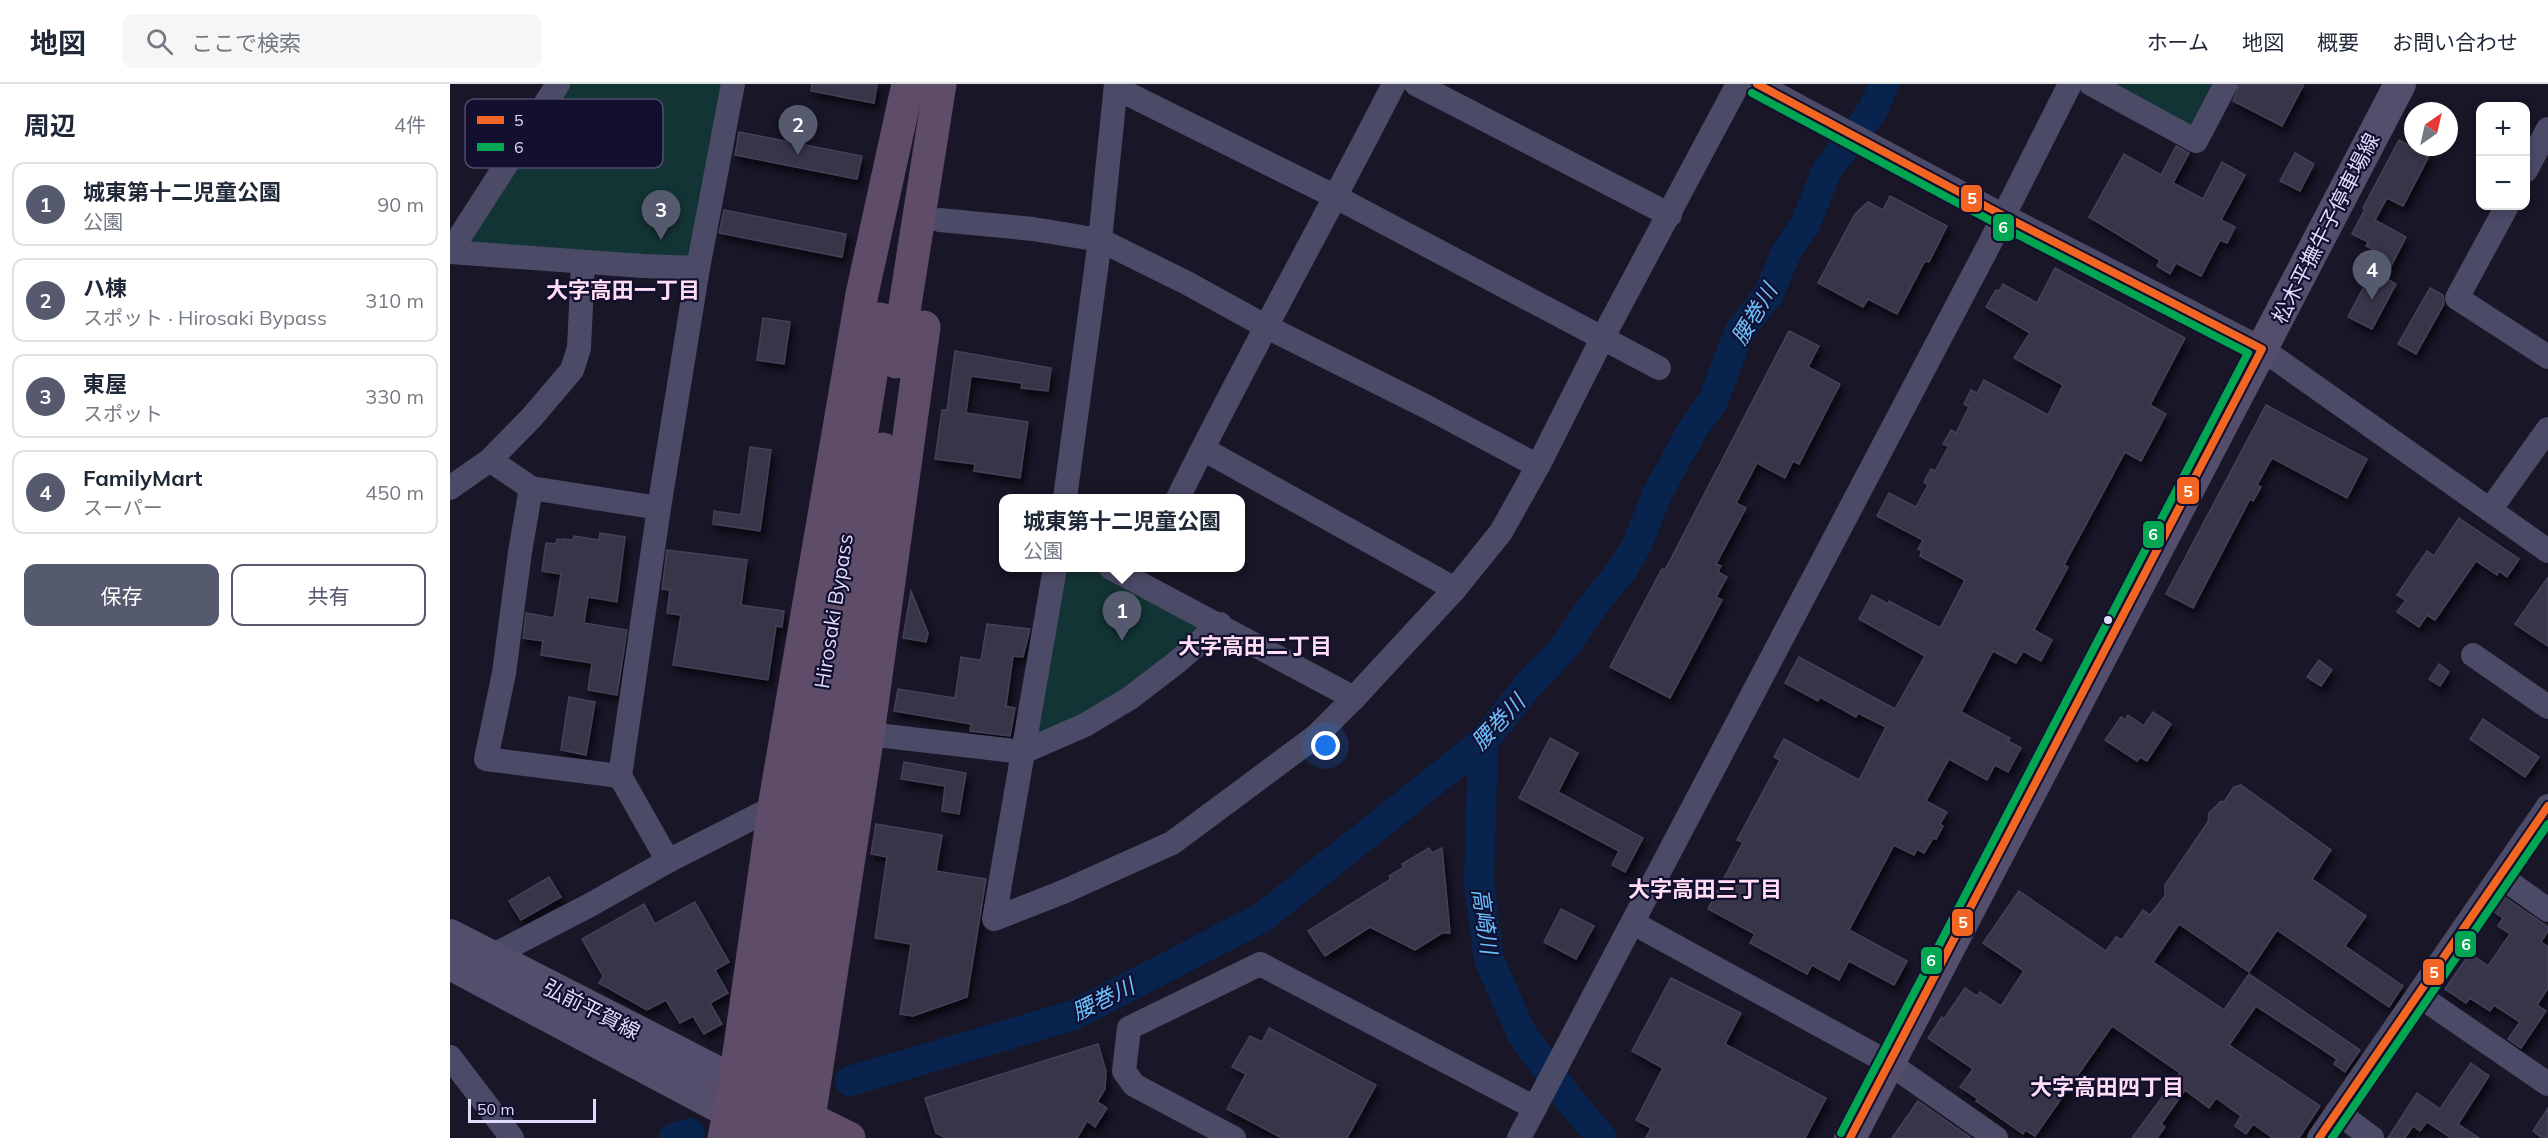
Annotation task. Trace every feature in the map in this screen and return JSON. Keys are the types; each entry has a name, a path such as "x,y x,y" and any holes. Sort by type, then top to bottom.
{"highway":[{"path":"729,1110 774,807 862,294 908,84"},
{"name":"Hirosaki Bypass","path":"778,1138 807,856 916,84"},
{"name":"Hirosaki Bypass","path":"751,1138 807,856 940,84"},
{"path":"807,1128 868,734 940,220 948,84"},
{"path":"729,1110 849,1138"},
{"path":"729,1110 778,1138"}],"main road":[{"name":"松木平撫牛子停車場線","path":"1850,1138 2400,84"},
{"name":"弘前平賀線","path":"450,934 525,975 729,1110"},
{"name":"弘前平賀線","path":"454,972 729,1110"}],"street":[{"path":"548,99 558,84"},
{"path":"668,861 620,776 659,508 698,268 733,84"},
{"path":"1180,494 1265,326 1336,197 1394,84"},
{"path":"1416,84 1670,215"},
{"path":"1054,572 994,919 1063,892 1172,843 1316,736 1455,589 1501,532 1538,466 1603,337 1738,84"},
{"path":"1757,84 2262,350 2548,551"},
{"path":"1519,1138 2004,216 2070,84"},
{"path":"2091,84 2196,141 2226,84"},
{"path":"1066,494 1100,240 1116,86 1336,197 1659,368"},
{"path":"2530,163 2548,129"},
{"path":"504,168 450,252 698,268"},
{"path":"2505,210 2457,298 2548,357"},
{"path":"940,220 1033,229 1100,240 1538,466"},
{"path":"450,488 490,460 572,370 579,348 583,262"},
{"path":"2490,510 2548,429"},
{"path":"1203,449 1455,589"},
{"path":"490,460 531,488 659,508"},
{"path":"531,488 504,673 486,759 620,776"},
{"path":"1142,574 1220,624 1354,698"},
{"path":"868,734 1023,752 1085,725 1130,698 1177,662 1220,624"},
{"path":"2473,655 2548,706"},
{"path":"2319,1138 2548,806"},
{"path":"454,972 492,955 774,807"},
{"path":"2500,876 2548,910"},
{"path":"1633,923 1889,1063 1996,1138"},
{"path":"1234,1138 1134,1085 1124,1071 1129,1028 1260,964 1538,1101"},
{"path":"2418,995 2548,1084"},
{"path":"450,1056 512,1138"},
{"path":"2337,1113 2372,1138"}],"green space":[{"path":"570,84 725,84 693,260 461,247 514,168 663,168 663,99 560,99"},
{"path":"2103,84 2218,84 2197,125 2187,128"},
{"path":"1060,572 1106,572 1205,623 1184,650 1073,722 1034,735"}],"building":[{"path":"812,84 877,84 874,103 811,91"},
{"path":"2240,84 2304,84 2282,126 2233,101"},
{"path":"739,132 862,156 857,179 735,155"},
{"path":"2399,140 2404,143 2404,156 2429,156 2403,206 2387,198 2375,220 2406,237 2385,278 2396,284 2372,329 2348,317 2381,254 2366,246 2368,242 2352,234 2365,209 2363,208"},
{"path":"2176,146 2189,153 2173,183 2203,199 2222,162 2245,175 2221,220 2235,227 2227,243 2220,240 2201,276 2176,263 2170,274 2157,266 2160,260 2089,217 2124,154 2161,175"},
{"path":"2295,153 2314,164 2300,191 2280,181"},
{"path":"1890,196 1947,226 1929,262 1925,261 1897,314 1868,299 1863,307 1818,283 1855,214 1868,202 1883,210"},
{"path":"724,210 846,234 842,257 719,233"},
{"path":"2055,268 2185,338 2150,405 2166,414 2141,461 2125,452 2064,565 2068,567 2034,630 2052,640 2041,661 2023,651 2016,663 1993,651 1961,712 2010,738 2008,741 2021,748 2008,772 1995,765 1987,780 1949,759 1926,801 1947,812 1940,824 1943,826 1936,839 1933,838 1924,853 1917,849 1914,855 1894,845 1849,930 1907,961 1894,985 1849,961 1839,980 1812,965 1807,974 1750,943 1755,934 1708,909 1743,842 1737,840 1780,760 1774,757 1784,739 1859,780 1886,727 1858,713 1856,717 1820,697 1818,701 1785,683 1799,657 1895,709 1925,656 1859,619 1872,595 1888,604 1889,601 1940,628 1965,580 1920,556 1922,551 1918,549 1923,540 1877,516 1889,493 1916,507 1928,485 1924,482 1931,469 1935,471 1949,446 1943,444 1951,430 1956,433 1969,407 1964,404 1971,390 1977,393 1984,380 2048,415 2063,385 2014,358 2030,333 1986,307 1996,290 1999,291 2003,284 2037,303"},
{"path":"2430,288 2443,295 2444,304 2416,354 2398,344"},
{"path":"763,318 790,322 784,364 757,360"},
{"path":"1789,331 1819,346 1808,367 1840,384 1799,464 1793,461 1785,478 1757,463 1736,503 1746,508 1716,564 1721,566 1718,572 1727,577 1716,597 1722,600 1670,698 1610,667 1662,569 1665,570"},
{"path":"955,351 1051,368 1048,391 1021,388 1022,383 971,376 966,413 1028,422 1020,478 974,471 975,464 935,459 942,410 947,410"},
{"path":"2266,405 2367,459 2347,498 2272,458 2257,485 2261,487 2253,501 2250,499 2193,608 2166,594"},
{"path":"750,447 771,450 760,531 713,524 714,511 741,515"},
{"path":"2459,518 2519,559 2507,577 2499,571 2497,575 2476,561 2435,620 2427,615 2419,627 2397,612 2406,600 2397,595 2427,551 2434,556"},
{"path":"600,533 625,537 617,602 588,597 584,623 627,630 617,695 588,690 592,663 541,655 543,641 523,638 526,613 554,618 561,574 542,571 546,543 556,544 557,539 573,540 574,536 599,540"},
{"path":"667,550 747,560 741,605 784,611 782,627 776,626 768,680 673,665 681,615 667,613 670,590 662,589"},
{"path":"2548,577 2548,646 2515,624"},
{"path":"911,591 928,633 926,642 903,638"},
{"path":"987,624 1030,629 1023,657 1013,656 1006,706 1015,708 1010,736 970,731 971,724 894,711 898,689 955,698 961,657 981,660"},
{"path":"2319,660 2332,670 2321,686 2307,677"},
{"path":"2439,664 2449,672 2440,686 2429,679"},
{"path":"569,697 595,702 586,755 561,750"},
{"path":"2153,712 2171,724 2147,761 2140,757 2137,761 2105,740 2121,717 2125,720 2128,715 2144,726"},
{"path":"2483,719 2539,757 2525,777 2470,739"},
{"path":"1550,738 1578,753 1558,792 1643,838 1625,872 1612,865 1619,851 1519,798"},
{"path":"904,762 966,773 959,814 942,811 945,786 901,779"},
{"path":"2241,785 2331,850 2312,879 2366,916 2345,946 2403,986 2389,1007 2277,930 2249,972 2179,924 2153,962 2224,1010 2249,974 2360,1050 2345,1072 2334,1064 2337,1059 2256,1006 2229,1045 2320,1106 2299,1138 2273,1138 2253,1124 2246,1134 2235,1126 2241,1116 2216,1098 2209,1108 2185,1090 2161,1124 2165,1127 2157,1138 2132,1138 2180,1073 2112,1026 2035,1136 2025,1130 2023,1134 1960,1087 1973,1069 1928,1038 1965,988 1977,996 1980,992 2001,1006 2024,971 1983,943 2019,891 2106,951 2116,937 2122,940 2143,910 2150,915 2165,896 2165,885 2208,822 2209,813 2221,801 2224,802 2234,787"},
{"path":"876,824 942,835 936,871 986,879 967,997 913,1016 900,1014 911,944 875,938 887,857 871,854"},
{"path":"1429,848 1432,853 1442,848 1450,933 1442,933 1415,950 1370,927 1325,956 1308,931 1391,879 1389,876 1404,867 1402,864"},
{"path":"549,877 561,897 521,920 509,901"},
{"path":"2503,896 2548,927 2541,942 2548,947 2548,988 2537,1005 2546,1011 2521,1048 2508,1039 2520,1022 2494,1005 2490,1011 2470,998 2466,1003 2445,989 2470,953 2488,966 2510,934 2498,926 2503,918 2493,911"},
{"path":"695,902 729,962 715,970 728,993 710,1003 722,1024 704,1034 693,1016 680,1023 666,1000 647,1010 599,983 603,976 582,939 644,904 655,924"},
{"path":"1561,909 1594,926 1576,959 1544,942"},
{"path":"1671,978 1741,1013 1725,1044 1826,1098 1805,1138 1646,1138 1651,1128 1636,1120 1663,1068 1632,1051"},
{"path":"1269,1028 1376,1085 1347,1138 1282,1138 1227,1109 1246,1074 1232,1067 1250,1036 1262,1042"},
{"path":"1098,1044 1106,1071 1105,1089 1097,1102 1107,1108 1095,1127 1087,1121 1077,1138 946,1138 936,1133 925,1098"},
{"path":"2471,1063 2489,1076 2458,1124 2479,1138 2451,1138 2427,1122 2420,1131 2413,1126 2405,1138 2388,1138 2417,1093 2440,1109"},
{"path":"1918,1101 1971,1138 1892,1138"},
{"path":"2548,1108 2548,1138 2542,1138 2533,1131"}],"waterway":[{"name":"腰巻川","path":"850,1081 1074,1015 1263,917 1483,742 1529,684 1564,648 1590,609 1621,571 1637,545 1658,492 1694,427 1712,403 1739,333 1769,293 1787,251 1805,225 1827,170 1873,110 1884,84"},
{"name":"高崎川","path":"1483,742 1479,881 1489,960 1522,1034 1568,1098 1602,1138"},
{"name":"腰巻川","path":"674,1138 690,1133"}],"transit line":[{"name":"5","path":"1757,84 2004,216 2262,349 1850,1138"},
{"name":"6","path":"1752,93 1999,225 2248,353 1841,1133"},
{"name":"5","path":"2319,1138 2548,806"},
{"name":"6","path":"2332,1138 2548,824"}],"place":[{"name":"ハ棟","path":"798,155"},
{"name":"東屋","path":"661,240"},
{"name":"FamilyMart","path":"2372,300"},
{"name":"城東第十二児童公園","path":"1122,641"}],"district":[{"name":"大字高田一丁目","path":"623,290"},
{"name":"大字高田二丁目","path":"1255,646"},
{"name":"大字高田三丁目","path":"1705,889"},
{"name":"大字高田四丁目","path":"2107,1087"}]}
